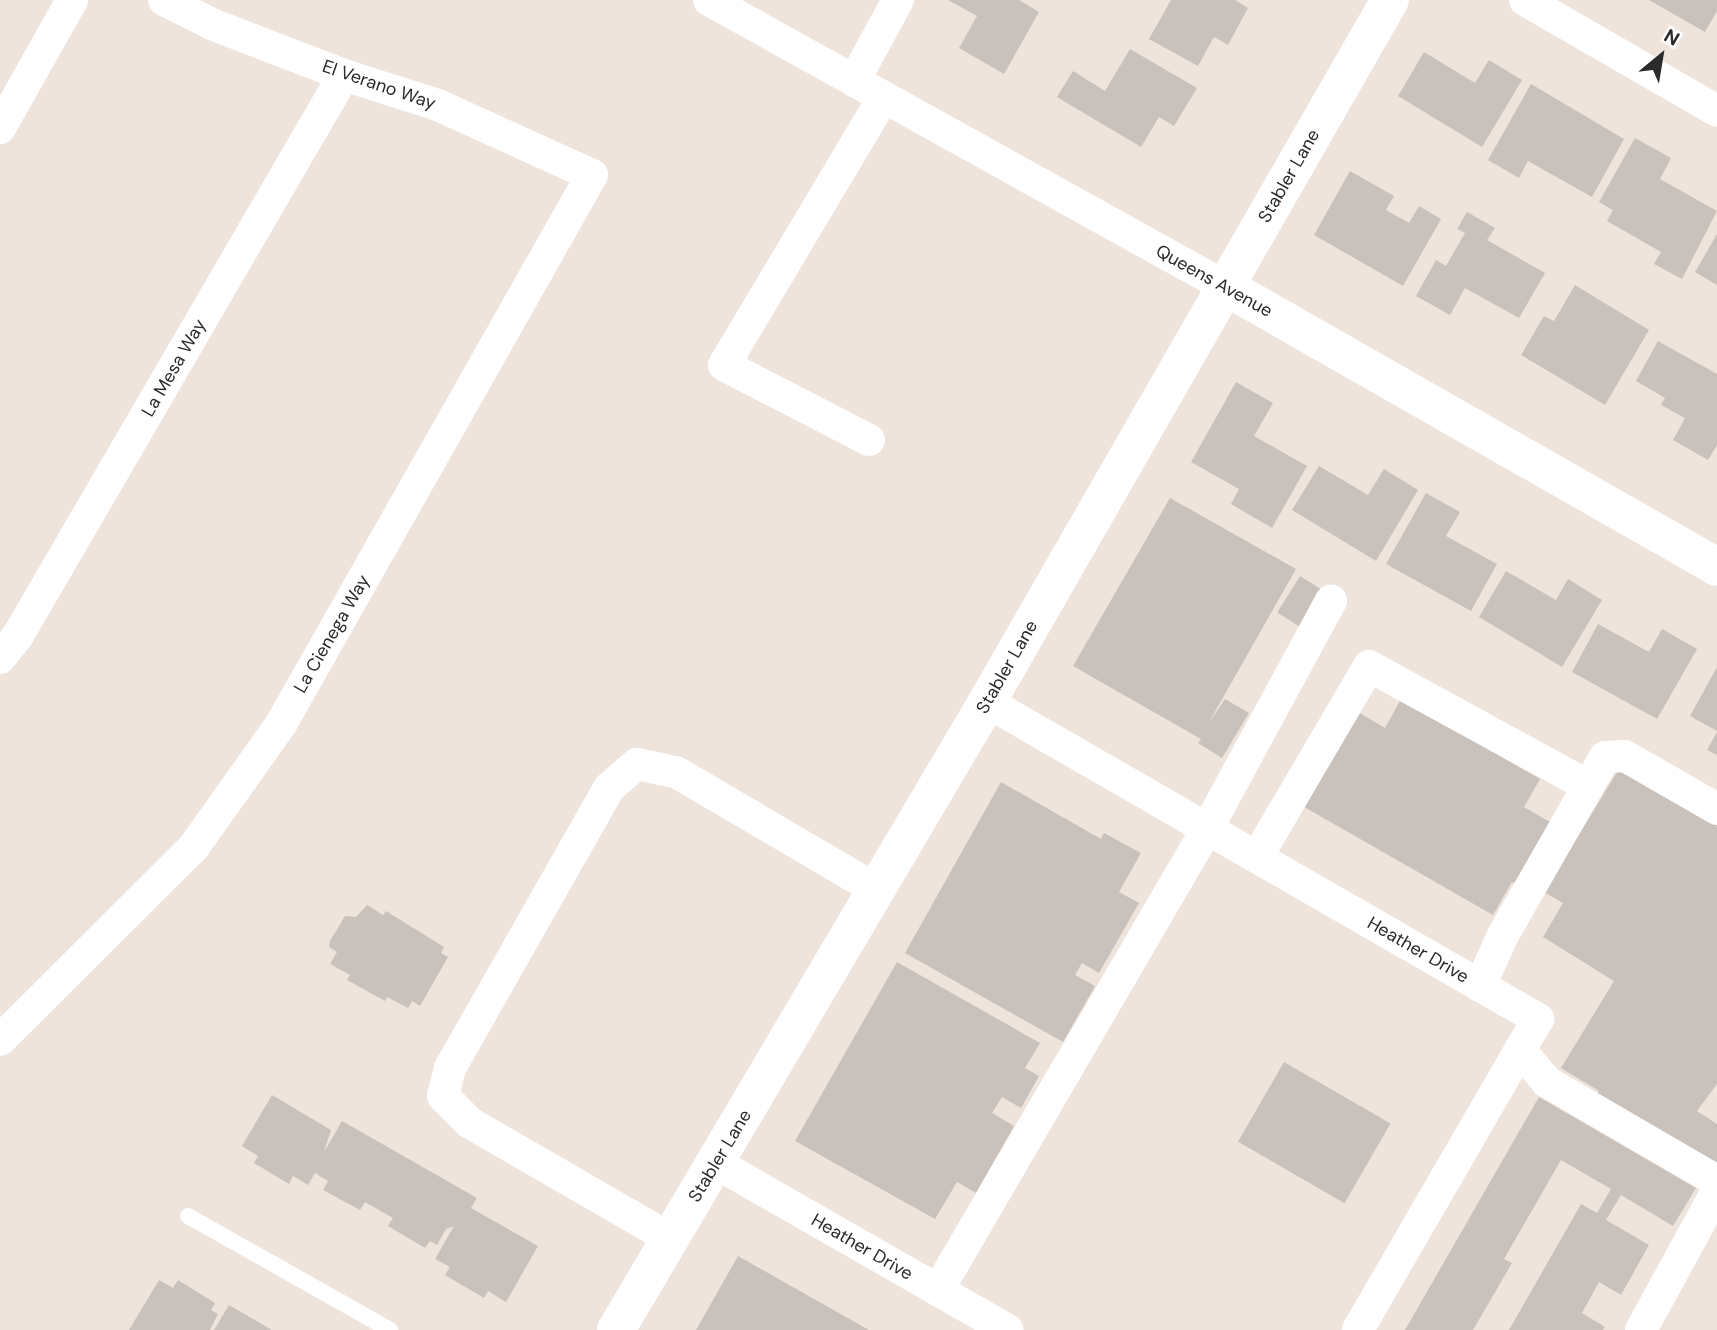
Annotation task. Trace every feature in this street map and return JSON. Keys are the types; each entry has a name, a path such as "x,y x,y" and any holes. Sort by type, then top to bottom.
{"street":[{"path":"0,128 72,0"},
{"name":"El Verano Way","path":"164,0 214,25 344,75 438,105 592,175"},
{"name":"Queens Avenue","path":"709,0 1226,287 1717,567"},
{"path":"854,81 898,0"},
{"name":"Stabler Lane","path":"616,1330 987,702 1390,0"},
{"path":"1525,0 1717,111"},
{"name":"La Mesa Way","path":"0,658 17,637 344,75"},
{"path":"869,440 724,365 884,97"},
{"name":"La Cienega Way","path":"0,1040 193,848 281,724 592,175"},
{"path":"938,1290 1207,829 1331,601"},
{"path":"1257,857 1369,666 1588,786"},
{"name":"Heather Drive","path":"987,702 1538,1019 1358,1330"},
{"path":"1480,986 1503,935 1605,757 1625,755 1717,809"},
{"path":"671,1239 470,1123 443,1096 450,1068 609,788 637,764 676,772 877,890"},
{"path":"1520,1050 1547,1082 1717,1181"},
{"name":"Heather Drive","path":"716,1163 938,1290 994,1327"},
{"path":"1641,1330 1717,1191"}],"lane":[{"path":"188,1216 390,1330"}],"building":[{"path":"948,0 1019,0 1039,12 1004,74 959,48 977,16"},
{"path":"1171,0 1235,0 1248,8 1228,45 1214,37 1198,66 1149,39"},
{"path":"1649,0 1717,0 1717,11 1705,32"},
{"path":"1130,49 1197,88 1174,126 1159,117 1141,147 1057,97 1073,71 1105,91"},
{"path":"1424,52 1475,83 1489,60 1522,80 1482,147 1398,96"},
{"path":"1531,84 1624,139 1592,197 1528,161 1519,178 1488,160"},
{"path":"1635,138 1671,158 1660,179 1717,211 1682,279 1654,264 1661,252 1607,221 1613,210 1599,202"},
{"path":"1350,171 1394,196 1386,210 1409,223 1419,206 1441,219 1403,286 1314,235"},
{"path":"1467,212 1495,228 1487,240 1545,273 1519,318 1465,288 1450,315 1416,296 1436,260 1446,266 1465,233 1457,229"},
{"path":"1717,234 1717,285 1695,272"},
{"path":"1575,285 1649,330 1605,405 1521,355 1544,316 1554,321"},
{"path":"1658,341 1717,374 1717,445 1708,460 1673,440 1685,418 1661,405 1665,398 1636,381"},
{"path":"1236,382 1273,403 1254,436 1307,466 1272,528 1231,504 1239,489 1191,462"},
{"path":"1319,466 1368,495 1384,469 1418,490 1376,561 1292,510"},
{"path":"1426,493 1460,512 1446,536 1497,564 1471,611 1386,564"},
{"path":"1170,498 1296,569 1208,724 1225,699 1249,713 1222,758 1198,743 1201,739 1073,666"},
{"path":"1506,571 1556,600 1568,579 1602,600 1562,667 1479,617"},
{"path":"1300,576 1326,592 1304,629 1277,612"},
{"path":"1598,624 1649,652 1662,629 1697,649 1657,719 1572,672"},
{"path":"1717,667 1717,731 1690,716"},
{"path":"1401,699 1540,779 1524,807 1557,826 1521,887 1512,882 1493,915 1299,804 1353,709 1385,728"},
{"path":"1717,732 1717,755 1707,750"},
{"path":"1622,764 1717,822 1717,1084 1697,1111 1717,1124 1717,1172 1594,1099 1599,1091 1561,1068 1614,981 1543,937 1563,903 1544,892"},
{"path":"1001,782 1101,839 1104,833 1141,853 1119,892 1139,903 1099,973 1082,963 1075,975 1095,986 1063,1042 905,953"},
{"path":"367,905 383,915 386,911 444,947 441,953 448,957 420,1006 412,1001 408,1008 387,997 385,1001 347,980 350,975 330,964 337,952 329,947 330,941 345,916 356,917"},
{"path":"897,962 1040,1043 1025,1068 1039,1076 1021,1108 1002,1097 992,1113 1014,1126 976,1193 957,1182 935,1219 795,1141"},
{"path":"1284,1062 1391,1124 1345,1203 1238,1142"},
{"path":"272,1095 331,1130 324,1152 342,1121 477,1198 471,1208 538,1246 506,1302 488,1291 484,1298 445,1275 450,1267 435,1259 454,1226 446,1229 437,1245 430,1241 425,1248 388,1226 393,1218 365,1202 360,1210 323,1190 328,1181 315,1173 308,1185 293,1176 289,1184 254,1163 258,1156 242,1146"},
{"path":"1539,1097 1696,1188 1673,1226 1621,1195 1606,1220 1649,1245 1621,1295 1599,1282 1582,1313 1605,1327 1603,1330 1509,1330 1581,1204 1597,1213 1611,1189 1561,1160 1504,1259 1512,1263 1473,1330 1405,1330"},
{"path":"738,1256 869,1330 696,1330"},
{"path":"159,1280 173,1288 178,1280 215,1303 211,1310 218,1314 210,1330 129,1330"},
{"path":"229,1305 272,1330 214,1330"}]}
